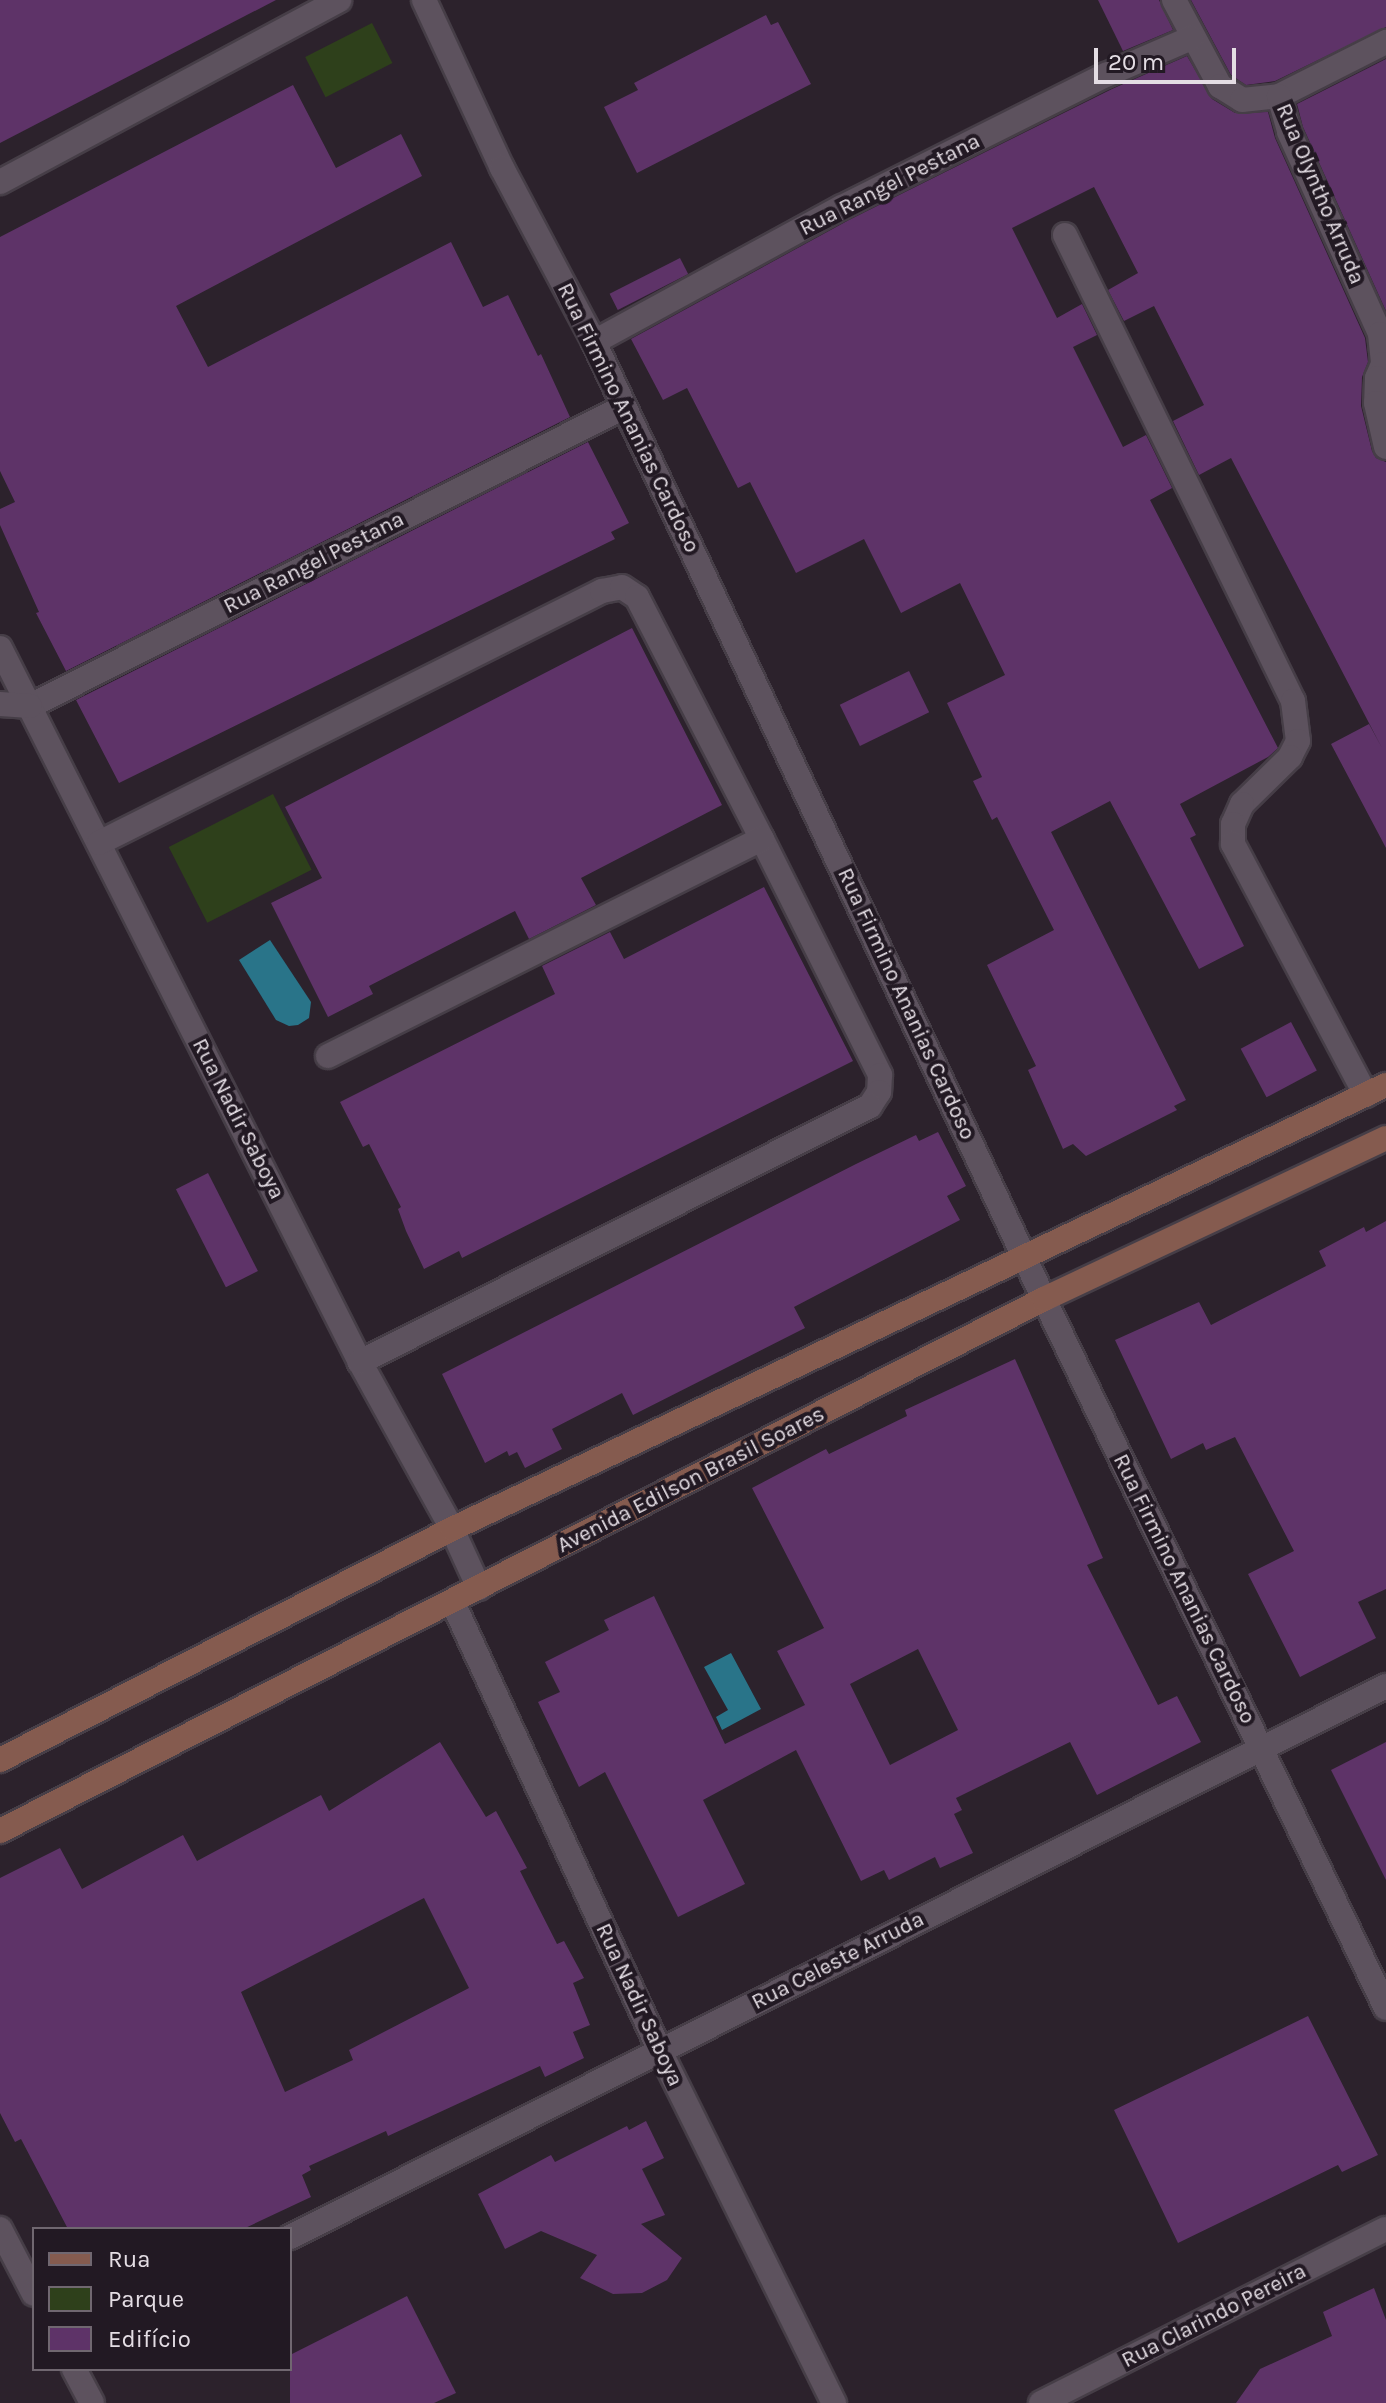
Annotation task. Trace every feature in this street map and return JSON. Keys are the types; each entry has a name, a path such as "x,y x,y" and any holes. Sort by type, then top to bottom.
{"main road":[{"path":"0,1760 452,1529 1376,1090"},
{"name":"Avenida Edilson Brasil Soares","path":"0,1831 453,1603 1044,1299 1386,1138"}],"street":[{"path":"0,182 339,0"},
{"name":"Rua Firmino Ananias Cardoso","path":"424,0 502,168 594,342 1044,1299 1386,2008"},
{"name":"Rua Olyntho Arruda","path":"1174,0 1191,38 1225,92 1242,100 1279,96 1289,132 1380,334 1383,364 1377,378 1376,403 1386,447"},
{"name":"Rua Rangel Pestana","path":"594,342 842,207 1106,75 1191,38"},
{"path":"1279,96 1386,42"},
{"path":"1065,235 1293,701 1298,741 1290,757 1242,804 1233,824 1233,844 1333,1032 1376,1090"},
{"name":"Rua Rangel Pestana","path":"30,706 624,407"},
{"path":"99,843 602,591 622,587 637,597 762,839 880,1075 879,1092 870,1106 360,1362"},
{"name":"Rua Nadir Saboya","path":"0,648 360,1362 452,1529 479,1588"},
{"path":"0,704 30,706"},
{"path":"328,1056 762,839"},
{"name":"Rua Nadir Saboya","path":"453,1603 660,2051 834,2403"},
{"name":"Rua Celeste Arruda","path":"292,2236 1386,1686"},
{"path":"0,2229 32,2290"},
{"name":"Rua Clarindo Pereira","path":"1041,2403 1386,2229"},
{"path":"75,2371 92,2403"}],"green space":[{"path":"372,23 392,63 326,97 305,57"},
{"path":"273,794 312,870 207,923 169,847"}],"water":[{"path":"270,940 311,1002 309,1018 298,1025 289,1026 276,1020 239,960"},
{"path":"731,1653 761,1709 722,1730 716,1717 728,1710 704,1667"}],"building":[{"path":"0,0 276,0 0,143"},
{"path":"1098,0 1159,0 1173,30 1123,51"},
{"path":"1191,0 1386,0 1386,27 1275,81 1246,85 1231,75"},
{"path":"766,15 771,25 778,22 811,84 637,173 604,107 638,90 634,83"},
{"path":"1187,56 1212,99 1235,113 1268,112 1275,138 1365,338 1368,362 1362,377 1361,406 1372,451 1376,458 1386,462 1386,848 1331,744 1369,724 1382,748 1231,458 1199,475 1173,421 1204,405 1154,306 1124,321 1108,290 1138,273 1094,187 1012,228 1057,318 1082,304 1097,335 1073,347 1123,447 1146,435 1172,488 1150,500 1278,748 1268,757 1180,804 1196,835 1190,838 1244,946 1199,969 1110,801 1051,832 1186,1100 1174,1106 1177,1110 1086,1156 1073,1144 1063,1149 1028,1070 1036,1066 987,965 1054,930 997,817 992,820 973,781 982,777 947,703 1005,675 960,583 901,613 864,539 796,573 750,482 738,488 687,388 663,400 631,339 849,220 1112,89"},
{"path":"1386,59 1386,311 1303,127 1297,104"},
{"path":"293,85 336,168 401,134 422,176 176,306 208,367 451,242 483,307 508,295 538,356 541,354 570,417 66,671 36,613 39,612 0,525 0,509 15,502 0,471 0,237"},
{"path":"680,258 688,274 618,310 610,294"},
{"path":"588,442 629,523 611,532 615,539 119,783 76,700"},
{"path":"632,628 722,805 581,878 596,905 529,939 515,911 369,986 373,994 328,1017 271,903 322,878 285,807"},
{"path":"909,671 929,712 860,746 840,705"},
{"path":"764,887 853,1061 462,1258 459,1251 424,1269 406,1231 398,1209 401,1207 369,1144 363,1147 340,1102 555,994 542,966 610,932 624,959"},
{"path":"1291,1022 1317,1071 1266,1097 1241,1049"},
{"path":"938,1132 966,1186 947,1196 960,1220 794,1307 805,1328 633,1415 622,1393 552,1429 562,1449 525,1468 517,1452 509,1456 507,1451 485,1463 442,1374 856,1164 916,1135 919,1141"},
{"path":"208,1173 258,1271 226,1287 176,1189"},
{"path":"1386,1221 1386,1589 1358,1602 1376,1638 1300,1677 1248,1574 1294,1551 1235,1437 1206,1450 1203,1443 1171,1459 1115,1340 1199,1302 1211,1325 1326,1266 1319,1251 1364,1227 1366,1232"},
{"path":"1015,1359 1103,1558 1087,1565 1158,1705 1177,1696 1201,1742 1097,1795 1070,1742 956,1798 962,1810 954,1814 973,1853 940,1868 935,1857 889,1880 884,1870 861,1881 796,1750 703,1800 745,1884 678,1917 605,1772 579,1787 538,1702 560,1692 545,1662 609,1630 604,1620 654,1596 725,1744 805,1705 777,1651 824,1628 752,1488 826,1449 829,1454 907,1416 905,1410","holes":["918,1649 958,1730 890,1765 850,1684"]},
{"path":"440,1742 486,1817 496,1811 527,1868 520,1871 557,1944 564,1941 584,1978 573,1983 590,2025 573,2032 584,2058 545,2077 540,2066 388,2136 386,2131 309,2166 311,2170 302,2175 311,2197 247,2227 67,2227 21,2139 15,2142 0,2113 0,1878 60,1848 82,1889 183,1835 197,1861 321,1795 329,1811","holes":["424,1898 469,1988 349,2050 353,2060 285,2092 241,1992"]},
{"path":"1386,1742 1386,1880 1331,1770"},
{"path":"1308,2016 1378,2155 1342,2172 1338,2165 1178,2243 1114,2110"},
{"path":"646,2121 664,2158 642,2169 665,2215 641,2224 682,2258 667,2280 642,2293 613,2294 580,2278 597,2255 541,2231 505,2249 478,2194 551,2155 555,2162 627,2126 629,2130"},
{"path":"1374,2288 1386,2320 1386,2403 1236,2403 1260,2369 1332,2336 1323,2312"},
{"path":"407,2296 456,2393 434,2403 290,2403 292,2354"}]}
